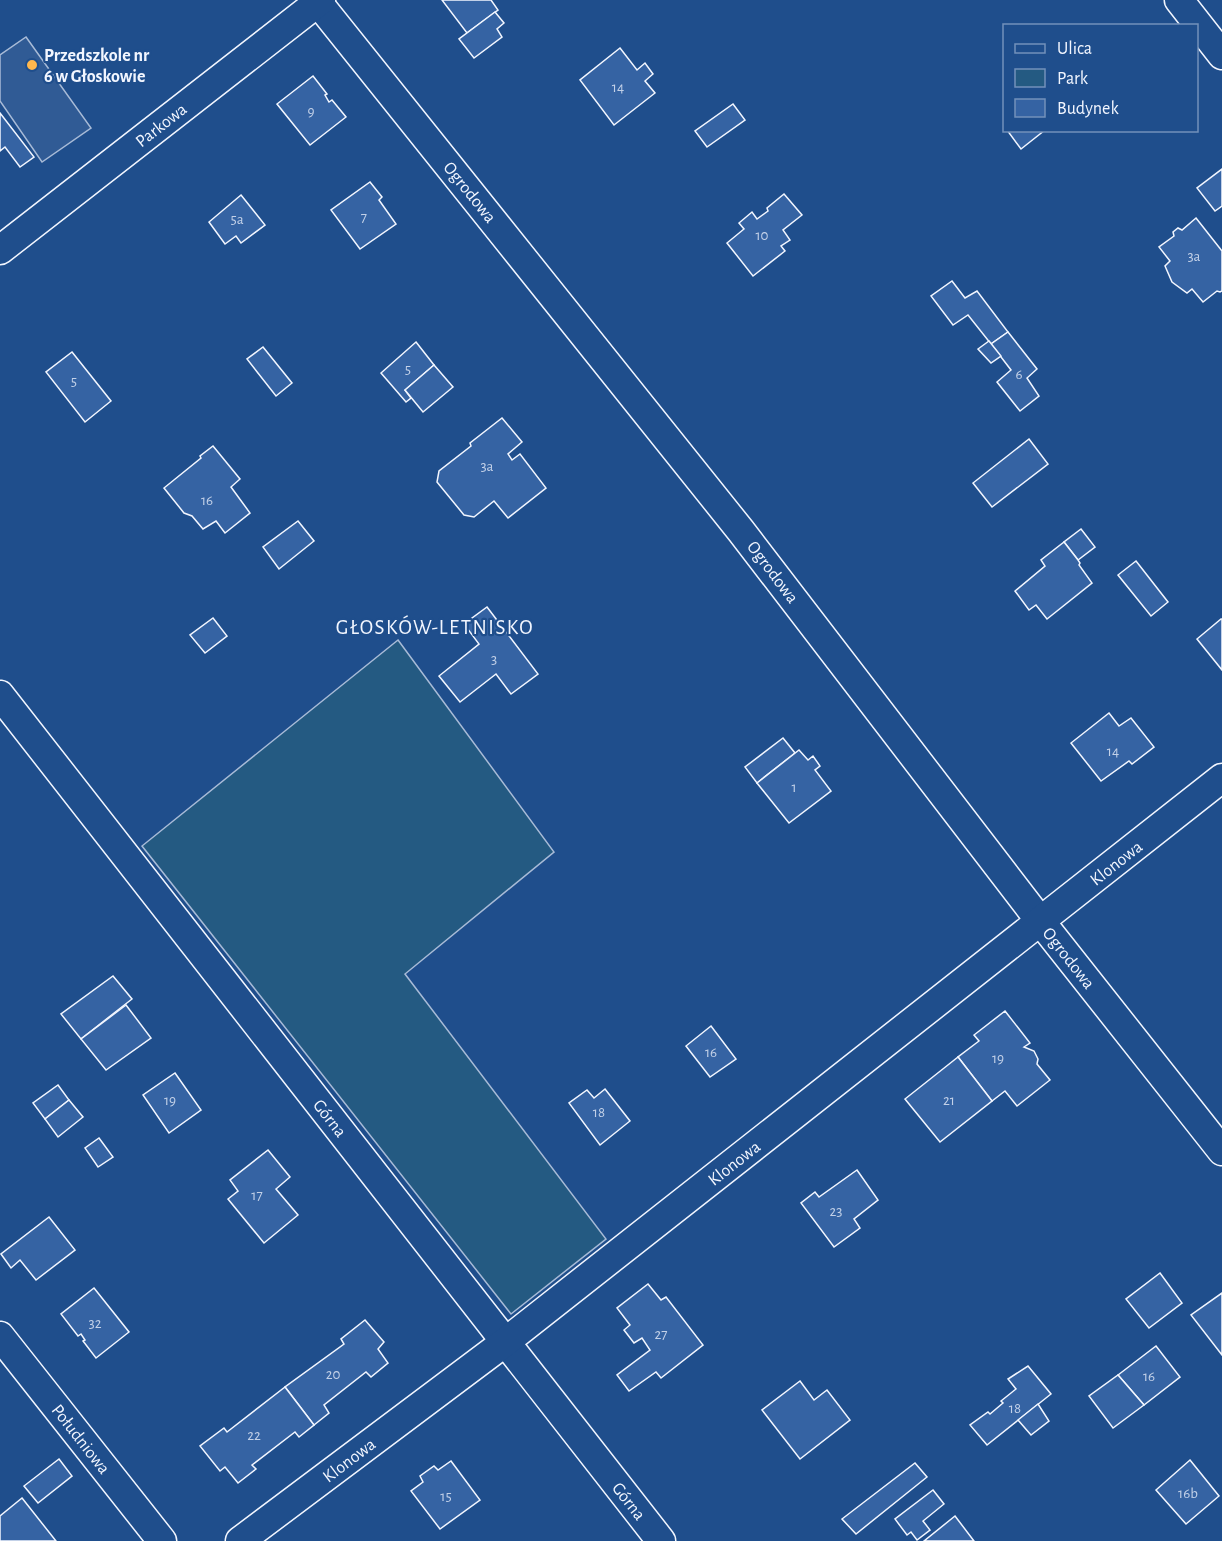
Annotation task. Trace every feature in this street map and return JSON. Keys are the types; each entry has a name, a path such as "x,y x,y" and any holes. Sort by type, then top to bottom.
{"street":[{"path":"1179,0 1198,24"},
{"name":"Parkowa","path":"0,250 319,1"},
{"name":"Ogrodowa","path":"319,1 741,531 1041,922 1222,1150"},
{"path":"1198,24 1222,55"},
{"name":"Górna","path":"0,695 504,1343 661,1541"},
{"name":"Klonowa","path":"240,1541 504,1343 1222,778"},
{"name":"Południowa","path":"0,1336 162,1541"}],"green space":[{"path":"398,640 554,852 405,974 606,1239 511,1314 142,846"}],"shaded area":[{"path":"26,37 91,128 42,162 0,101 0,55"}],"building":[{"path":"442,0 491,0 498,10 467,33"},
{"path":"495,12 504,23 497,29 502,37 474,58 459,39"},
{"path":"620,48 637,70 645,63 653,74 645,81 655,93 614,125 580,80"},
{"path":"313,76 327,94 325,95 329,102 332,100 346,117 310,145 277,104"},
{"path":"733,104 745,120 707,147 695,131"},
{"path":"0,113 34,157 20,167 5,147 0,151"},
{"path":"1008,132 1042,132 1021,149"},
{"path":"1222,169 1222,206 1215,211 1197,188"},
{"path":"370,182 382,197 379,200 396,224 360,249 331,210"},
{"path":"784,194 802,215 783,230 790,240 781,246 785,251 753,276 727,243 744,229 739,223 752,212 757,219"},
{"path":"241,195 265,225 241,243 236,236 225,244 209,222"},
{"path":"1196,218 1222,251 1222,291 1217,291 1203,302 1192,289 1187,293 1172,282 1165,266 1170,261 1159,247 1174,236 1173,232 1178,228 1182,230"},
{"path":"952,281 965,298 977,291 1008,332 991,344 968,315 953,325 931,296"},
{"path":"1008,332 1037,369 1027,378 1039,396 1020,411 997,382 1011,370 991,344"},
{"path":"989,341 1001,356 991,363 978,349"},
{"path":"416,342 434,365 405,390 411,398 406,402 381,373"},
{"path":"263,347 292,383 276,396 247,359"},
{"path":"72,352 111,401 85,422 46,372"},
{"path":"434,365 453,387 423,412 405,390"},
{"path":"502,418 522,442 508,454 512,460 520,454 546,488 508,518 494,501 474,517 464,515 437,482 439,471"},
{"path":"1029,439 1048,464 992,507 973,483"},
{"path":"213,446 240,479 231,487 250,513 225,533 216,521 203,529 192,516 184,513 164,488"},
{"path":"298,521 314,541 279,569 263,547"},
{"path":"1081,529 1095,547 1078,560 1064,542"},
{"path":"1064,542 1092,583 1047,619 1036,605 1029,610 1015,591 1045,566 1041,560"},
{"path":"1136,561 1168,602 1151,616 1118,575"},
{"path":"487,607 538,674 511,694 496,674 460,702 439,676 479,644 464,624"},
{"path":"213,618 227,636 205,653 190,635"},
{"path":"1222,619 1222,670 1197,639"},
{"path":"1109,713 1119,726 1131,718 1154,747 1132,764 1129,761 1101,781 1071,743"},
{"path":"783,738 795,753 757,783 745,767"},
{"path":"799,750 808,760 813,756 820,766 815,770 831,791 789,823 757,783"},
{"path":"113,976 132,999 81,1039 61,1014"},
{"path":"126,1005 151,1038 106,1070 81,1039"},
{"path":"1005,1011 1030,1043 1024,1047 1034,1051 1038,1059 1037,1064 1050,1080 1017,1106 1005,1091 992,1101 958,1057 979,1041 974,1035"},
{"path":"711,1026 736,1059 710,1077 686,1046"},
{"path":"958,1057 992,1101 940,1142 905,1099"},
{"path":"175,1073 201,1110 169,1133 143,1095"},
{"path":"58,1085 69,1100 45,1119 33,1103"},
{"path":"605,1089 630,1121 600,1145 569,1103 587,1090 594,1098"},
{"path":"69,1100 83,1117 58,1137 45,1119"},
{"path":"99,1138 113,1157 98,1167 85,1148"},
{"path":"268,1150 290,1177 276,1189 298,1215 264,1243 228,1199 238,1191 230,1180"},
{"path":"857,1170 878,1200 854,1219 860,1228 834,1247 801,1203 815,1192 819,1197"},
{"path":"49,1217 75,1250 36,1280 20,1260 11,1268 1,1254"},
{"path":"1160,1273 1182,1303 1149,1328 1126,1299"},
{"path":"648,1284 661,1300 666,1297 703,1345 661,1378 656,1372 629,1391 617,1375 650,1350 642,1338 634,1343 624,1330 630,1325 617,1308"},
{"path":"94,1288 129,1332 96,1358 83,1341 85,1340 81,1334 78,1336 61,1314"},
{"path":"1222,1293 1222,1355 1191,1315"},
{"path":"365,1320 384,1342 378,1349 388,1363 371,1377 366,1372 324,1405 329,1413 314,1425 285,1387 344,1344 341,1339"},
{"path":"1156,1346 1180,1377 1144,1405 1118,1375"},
{"path":"1028,1366 1051,1394 987,1445 970,1425 988,1412 990,1414 1003,1403 1001,1401 1016,1389 1008,1379"},
{"path":"1118,1375 1144,1405 1113,1428 1089,1396"},
{"path":"800,1381 814,1400 827,1390 850,1420 800,1459 762,1410"},
{"path":"285,1387 314,1425 299,1437 295,1432 252,1465 256,1469 238,1483 225,1467 220,1471 200,1446 224,1428 227,1432"},
{"path":"1038,1404 1049,1421 1031,1435 1018,1420"},
{"path":"59,1459 72,1476 38,1503 24,1486"},
{"path":"1190,1460 1219,1496 1186,1524 1156,1490"},
{"path":"451,1461 480,1500 440,1529 411,1491 423,1482 420,1476 434,1466 438,1470"},
{"path":"915,1463 927,1477 856,1534 842,1519"},
{"path":"933,1490 944,1504 923,1521 930,1530 917,1540 911,1532 907,1535 895,1519"},
{"path":"22,1498 56,1541 0,1541 0,1516"},
{"path":"955,1516 974,1541 924,1541"}],"place":[{"name":"Przedszkole nr 6 w Głoskowie","path":"32,65"}],"district":[{"name":"GŁOSKÓW-LETNISKO","path":"435,627"}]}
